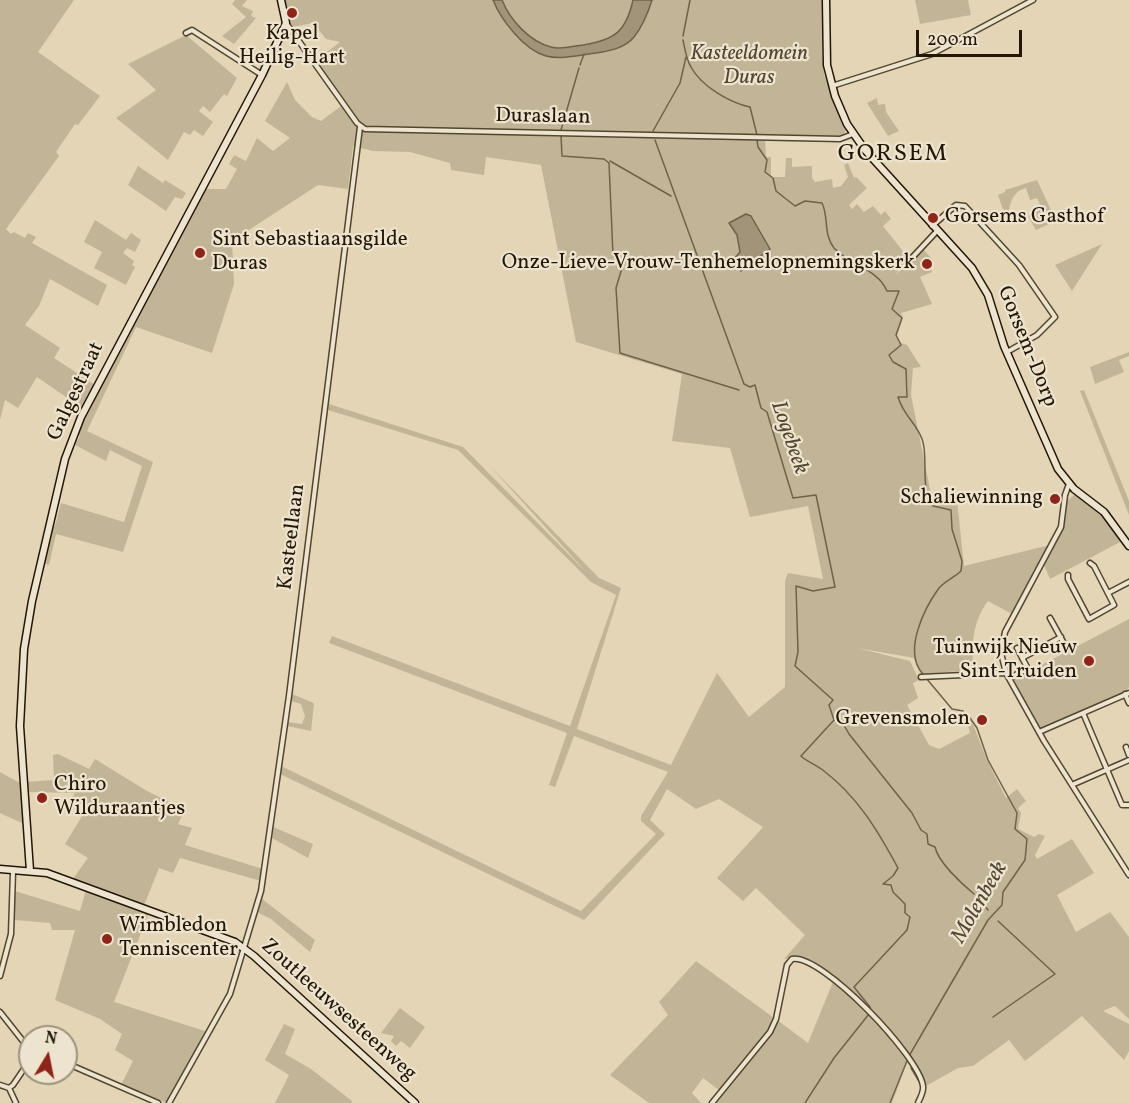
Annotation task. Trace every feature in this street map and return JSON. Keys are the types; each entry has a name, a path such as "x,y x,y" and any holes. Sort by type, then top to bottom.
{"street":[{"path":"282,0 285,23 360,127"},
{"name":"Gorsem-Dorp","path":"826,0 825,47 831,86 853,134 935,229 967,260 983,285 1007,352 1054,461 1069,484 1104,512 1128,542"},
{"path":"831,86 932,54 1033,0"},
{"name":"Galgestraat","path":"30,871 21,735 22,668 32,601 67,451 108,363 183,227 262,75 285,23"},
{"path":"186,33 192,30 215,42 262,75"},
{"name":"Duraslaan","path":"360,127 372,130 819,139 845,139 853,134"},
{"name":"Kasteellaan","path":"169,1103 224,1007 245,949 258,902 269,846 360,127"},
{"path":"909,261 956,205 965,206 1019,265 1055,317 1037,335 1007,352"},
{"path":"1069,484 1065,495 1061,527 1005,632 1001,653 1006,672 1039,732 1074,784 1129,875"},
{"path":"1068,574 1068,579 1089,619 1114,605 1094,566 1090,563"},
{"path":"1108,593 1129,582"},
{"path":"1050,618 1067,649"},
{"path":"1022,658 1061,638"},
{"path":"1009,678 1028,669 1017,648"},
{"path":"921,676 1006,672"},
{"path":"1039,732 1127,694 1129,703"},
{"path":"1083,713 1122,805 1129,806"},
{"path":"1126,747 1129,755"},
{"path":"1074,784 1129,760"},
{"name":"Zoutleeuwsesteenweg","path":"0,869 13,872 30,871 55,876 147,912 220,936 245,949 415,1103"},
{"path":"0,976 11,934 13,872"},
{"path":"712,1103 773,1027 786,968 795,958 817,967 858,1000 878,1020 907,1056 923,1085 918,1103"},
{"path":"0,1012 18,1035"},
{"path":"78,1067 158,1103"},
{"path":"9,1088 18,1076"},
{"path":"0,1085 9,1088 16,1103"}],"green space":[{"path":"0,0 74,0 38,52 100,96 78,125 75,124 56,152 59,156 6,229 11,234 14,232 25,238 28,233 36,237 32,243 107,285 98,306 50,279 39,306 25,325 60,348 54,358 95,385 82,408 37,377 18,408 5,400 0,420"},
{"path":"235,0 247,0 242,6 253,11 251,16 256,18 234,44 222,36 246,17 232,4"},
{"name":"Kasteeldomein Duras","path":"285,0 823,0 824,74 846,131 841,137 539,130 539,136 765,140 766,157 771,157 771,177 785,177 786,158 792,158 792,167 812,166 812,178 815,182 832,179 833,188 841,186 848,177 844,165 848,163 854,178 856,177 867,188 849,205 852,209 857,204 864,212 873,206 881,215 885,211 891,219 883,226 905,254 901,259 903,264 895,275 923,249 934,261 920,263 922,267 930,265 932,272 920,277 932,304 901,313 903,317 897,336 901,343 907,345 921,367 913,368 911,395 933,504 957,500 964,566 1050,545 1012,614 988,601 983,609 974,634 973,670 921,674 914,658 857,648 910,661 919,680 913,683 918,698 907,705 929,745 939,749 970,733 966,719 970,717 987,760 1006,798 1017,789 1026,801 1018,808 1021,813 1018,829 1034,837 1039,834 1045,836 1035,855 1037,859 1072,839 1094,873 1057,895 1076,932 1110,912 1129,937 1129,1019 1115,1006 1103,1011 1129,1024 1129,1051 1124,1060 1082,1016 1025,1061 1009,1040 973,1066 958,1068 926,1086 894,1035 863,1002 813,962 798,957 784,959 805,935 756,888 743,901 717,878 763,827 719,799 696,809 667,789 650,820 665,834 584,920 280,774 281,766 581,911 656,834 641,821 641,816 668,772 574,736 555,787 549,785 567,733 329,643 332,636 570,726 616,595 591,582 458,450 328,410 329,404 463,447 587,573 490,466 599,578 621,588 577,729 671,765 717,673 749,717 785,687 785,581 788,573 823,579 808,506 750,517 730,448 672,441 682,374 576,342 541,165 486,157 484,175 451,170 450,163 410,152 373,151 353,146 348,189 318,185 232,241 234,284 212,353 136,327 87,431 153,462 123,552 56,534 49,565 43,563 52,526 55,526 61,503 124,522 142,466 110,450 106,461 75,445 80,436 76,434 106,372 206,189 226,189 237,169 229,164 234,155 246,161 257,138 273,151 290,138 265,121 287,82 295,100 312,117 321,121 341,106 342,108 347,105 318,64 327,52 340,42 326,39 313,23 292,27"},
{"path":"915,0 968,0 971,15 920,24"},
{"path":"186,35 237,78 227,96 224,94 210,112 203,106 199,111 213,122 203,136 194,130 190,135 184,132 168,160 116,118 156,90 128,64"},
{"path":"877,98 878,105 885,104 886,112 899,131 888,136 867,103"},
{"path":"138,166 163,183 165,180 186,193 182,199 175,197 166,211 128,185"},
{"path":"1037,180 1056,221 1036,230 1028,216 1042,209 1037,198 1030,200 1026,188 1018,192 1013,198 1008,215 1005,215 998,195 1005,190"},
{"path":"95,220 126,240 131,233 141,240 135,252 127,248 123,253 134,261 132,265 135,267 126,285 94,268 102,252 84,242"},
{"path":"1102,244 1072,291 1055,265"},
{"path":"1129,352 1129,356 1119,360 1124,372 1095,384 1090,367"},
{"path":"1084,390 1129,501 1129,515 1080,391"},
{"path":"1076,493 1104,517 1122,541 1050,579 1044,565 1064,524 1067,501"},
{"name":"Tuinwijk Nieuw Sint-Truiden","path":"1129,619 1129,687 1125,693 1039,729 1013,680"},
{"path":"292,694 314,703 311,731 287,726 288,722 302,724 305,716 301,704 291,701"},
{"path":"58,754 89,769 95,759 147,791 185,810 178,824 192,828 185,845 263,869 261,881 180,858 173,873 159,868 143,908 72,880 88,858 65,844 87,808 71,799 75,793 26,792 25,782 54,780 53,755"},
{"path":"0,772 20,783 24,824 0,813"},
{"path":"273,827 313,844 308,858 272,838"},
{"path":"86,890 148,915 114,1002 208,1032 167,1103 121,1085 133,1061 115,1050 122,1034 100,1019 55,1000 75,930 52,930 50,923 15,920 15,891 80,911"},
{"path":"261,898 315,940 310,952 271,919 257,912"},
{"path":"696,961 774,1018 770,1030 720,1091 703,1078 692,1093 701,1103 649,1103 610,1075 668,1015 659,1002"},
{"path":"833,982 869,1011 907,1062 892,1103 715,1103 768,1039 777,1020 808,1043"},
{"path":"400,1008 425,1027 410,1048 401,1041 396,1046 391,1041 394,1036 381,1033"},
{"path":"284,1024 295,1029 285,1054 311,1069 352,1101 351,1103 275,1103 289,1075 265,1060"}],"shaded area":[{"path":"493,0 502,0 515,22 528,35 551,47 567,48 611,37 627,20 633,0 652,0 640,29 626,44 607,51 558,58 538,53 522,41 507,25"},
{"path":"746,214 751,216 770,249 741,271 734,259 740,252 737,235 729,223"}],"waterway":[{"name":"Molenbeek","path":"683,36 690,0"},
{"name":"Molenbeek","path":"683,40 689,64 702,81 725,98 750,107 757,135"},
{"path":"580,65 584,54"},
{"name":"Logebeek","path":"653,131 680,83 686,57"},
{"path":"561,130 579,68"},
{"path":"561,136 562,156 604,159 609,163 613,255 622,268 616,288 620,353 739,390"},
{"name":"Logebeek","path":"655,140 744,384 750,387 755,385 761,408 767,412 793,498 816,495 835,587 813,591 796,586 798,652 795,666 833,700 829,705 834,720 801,756 836,781 857,803 875,828 898,868 893,876 883,884 891,885 893,892 905,904 905,913 910,917 907,930 854,987 870,1009"},
{"name":"Molenbeek","path":"757,140 758,147 767,160 765,172 773,178 776,191 795,206 805,201 822,203 828,237 834,248 847,259 877,277 887,291 899,291 892,309 902,318 896,335 901,345 889,355 893,362 906,369 907,397 898,397 923,442 925,484 929,499 933,506 951,510 952,529 962,561 961,571 939,588 922,618 915,642 915,654 917,665 923,674"},
{"path":"610,161 671,196"},
{"name":"Molenbeek","path":"926,678 952,709 963,711"},
{"name":"Molenbeek","path":"890,1103 909,1056 988,920 1002,905 1003,892 1025,860 1027,839 1015,829 1017,813 988,760 977,728 970,718"},
{"name":"Logebeek","path":"835,720 841,720 849,734 912,813 921,830 927,834 928,844 935,847 945,866 974,894"},
{"name":"Logebeek","path":"982,903 988,910"},
{"path":"993,1017 1055,974 998,921"},
{"name":"Logebeek","path":"805,1103 834,1058 869,1014"},
{"path":"911,1068 920,1083"},
{"path":"916,1103 921,1090"}],"place":[{"name":"Kapel Heilig-Hart","path":"292,13"},
{"name":"Gorsems Gasthof","path":"933,218"},
{"name":"Sint Sebastiaansgilde Duras","path":"200,253"},
{"name":"Onze-Lieve-Vrouw-Tenhemelopnemingskerk","path":"927,264"},
{"name":"Schaliewinning","path":"1055,499"},
{"name":"Tuinwijk Nieuw Sint-Truiden","path":"1089,661"},
{"name":"Grevensmolen","path":"982,720"},
{"name":"Chiro Wilduraantjes","path":"42,798"},
{"name":"Wimbledon Tenniscenter","path":"107,939"}],"district":[{"name":"GORSEM","path":"893,156"}]}
